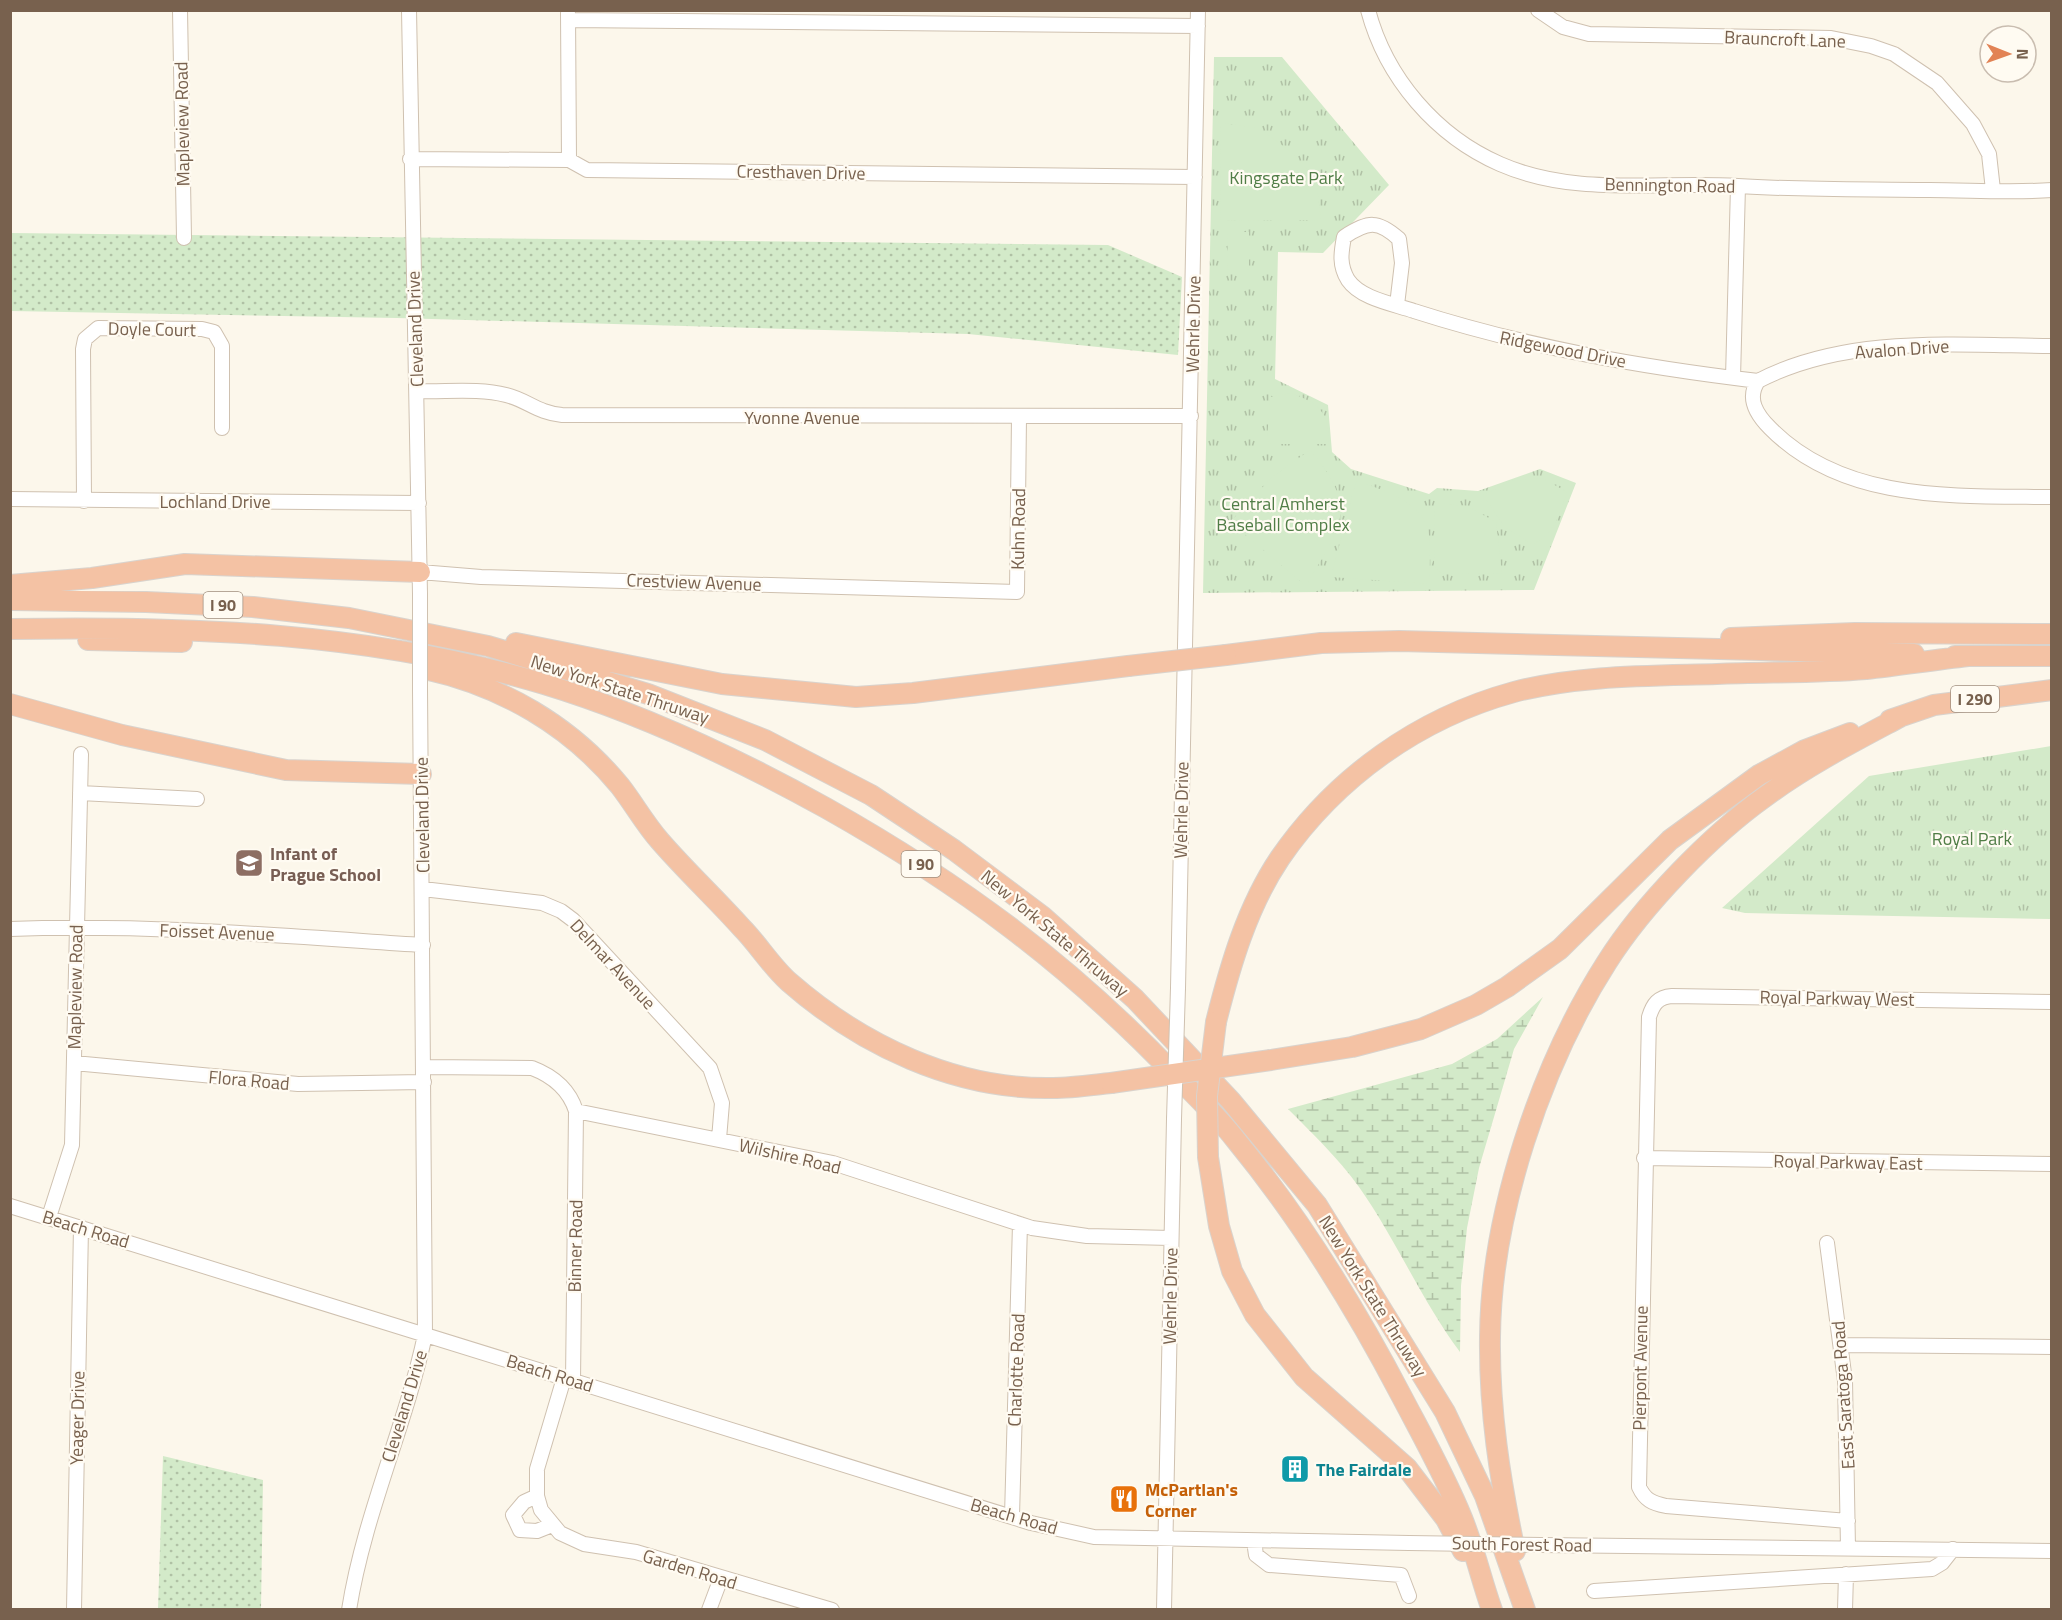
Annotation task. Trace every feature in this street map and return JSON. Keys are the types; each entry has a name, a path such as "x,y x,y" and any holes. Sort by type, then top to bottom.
{"highway":[{"path":"10,585 92,578 186,564 420,572"},
{"name":"New York State Thruway","path":"10,600 146,602 253,607 349,618 433,633 488,646 648,694 776,746 871,795 954,850 1042,916 1118,984 1231,1101 1317,1205 1444,1412 1485,1496 1527,1610"},
{"name":"New York State Thruway","path":"10,629 123,627 234,631 363,644 452,661 542,683 626,711 703,745 779,782 928,868 1001,918 1056,961 1142,1040 1234,1136 1317,1253 1384,1364 1463,1520 1489,1602"},
{"path":"433,633 494,639 722,684 856,697 1321,643 1399,641 1627,648 1862,651 1968,656 2052,656"},
{"path":"1627,648 1797,635 2052,634"},
{"path":"10,638 285,647 386,661 449,675 499,692 537,712 574,740 619,785 659,840 743,929 788,981 838,1019 882,1047 952,1074 1016,1086 1053,1088 1112,1083 1364,1044 1421,1029 1476,1005 1507,987 1560,949 1670,840 1759,775 1805,750 1900,717"},
{"path":"1489,1602 1446,1519 1407,1468 1304,1377 1255,1315 1232,1271 1219,1226 1208,1157 1207,1096 1216,1022 1232,960 1279,860 1311,818 1379,755 1415,732 1466,709 1514,692 1573,681 1864,669 1968,656"},
{"name":"I 290","path":"1900,717 1934,705 2052,690"},
{"path":"10,704 122,735 286,770 421,774"},
{"path":"1527,1610 1503,1495 1494,1436 1490,1335 1495,1278 1507,1207 1523,1146 1544,1086 1607,962 1650,906 1711,842 1765,796 1819,762 1900,717"}],"street":[{"name":"Mapleview Road","path":"180,10 184,238"},
{"name":"Cleveland Drive","path":"349,1610 373,1503 416,1376 425,1335 418,391 410,159 409,10"},
{"name":"Wehrle Drive","path":"1164,1610 1198,10"},
{"name":"Bennington Road","path":"1368,10 1390,65 1419,105 1456,138 1499,164 1538,177 1570,183 2052,190"},
{"name":"Brauncroft Lane","path":"1538,10 1563,27 1589,34 1831,38 1871,46 1894,54 1937,82 1973,124 1989,154 1993,190"},
{"path":"569,160 568,15 1198,26"},
{"name":"Cresthaven Drive","path":"410,159 569,160 586,170 1195,177"},
{"path":"1734,378 1738,186"},
{"name":"Ridgewood Drive","path":"1397,305 1401,263 1399,240 1385,226 1363,225 1344,237 1340,260 1349,282 1368,296 1397,305 1521,342 1625,362 1758,381"},
{"name":"Doyle Court","path":"84,501 83,349 85,339 98,328 202,329 214,332 222,346 222,428"},
{"name":"Avalon Drive","path":"1758,381 1779,370 1809,361 1878,349 1950,345 2052,346"},
{"path":"1758,381 1753,388 1753,402 1756,412 1773,432 1815,460 1854,478 1920,494 2052,497"},
{"name":"Yvonne Avenue","path":"418,391 500,393 518,399 538,411 562,415 1191,416"},
{"name":"Kuhn Road","path":"968,590 1017,592 1019,417"},
{"name":"Lochland Drive","path":"10,500 419,503"},
{"name":"Crestview Avenue","path":"420,572 481,577 968,590"},
{"name":"Mapleview Road","path":"49,1217 72,1145 81,754"},
{"path":"80,793 197,799"},
{"name":"Delmar Avenue","path":"423,889 542,903 561,911 573,920 710,1068 722,1103 719,1139"},
{"name":"Foisset Avenue","path":"10,929 77,926 290,935 423,945"},
{"name":"Royal Parkway West","path":"1649,1032 1652,1007 1663,997 1672,996 2052,1002"},
{"name":"Pierpont Avenue","path":"1649,1032 1644,1158 1639,1487 1643,1496 1652,1503 1666,1506 1848,1521"},
{"name":"Flora Road","path":"74,1063 298,1084 424,1082"},
{"path":"424,1067 532,1068 546,1073 568,1092 576,1111"},
{"name":"Wilshire Road","path":"576,1111 833,1164 1020,1224 1087,1236 1171,1238"},
{"name":"Binner Road","path":"568,1379 576,1111"},
{"name":"Royal Parkway East","path":"1644,1158 2052,1164"},
{"name":"Beach Road","path":"10,1206 1012,1516 1091,1536"},
{"name":"Charlotte Road","path":"1012,1516 1020,1224"},
{"name":"Yeager Drive","path":"74,1610 81,1227"},
{"name":"East Saratoga Road","path":"1827,1243 1842,1345 1848,1452 1848,1548"},
{"path":"1842,1345 2052,1347"},
{"name":"Garden Road","path":"568,1379 537,1469 537,1496 541,1510 552,1525 570,1539 584,1544 636,1552 832,1610"},
{"path":"537,1496 524,1502 513,1515 520,1530 537,1531 552,1525"},
{"name":"South Forest Road","path":"1091,1536 1254,1541 2052,1551"},
{"path":"1254,1541 1256,1555 1269,1565 1401,1575 1409,1596"},
{"path":"1594,1591 1932,1569 1942,1563 1953,1549"},
{"path":"1845,1610 1846,1574"},
{"path":"709,1610 721,1578"}],"green space":[{"name":"Central Amherst Baseball Complex","path":"1214,57 1282,57 1389,185 1323,253 1278,252 1275,379 1328,405 1332,452 1351,469 1429,494 1437,488 1478,491 1540,469 1576,483 1534,590 1203,593"},
{"name":"Kingsgate Park","path":"1221,123 1259,128 1291,152 1316,178 1321,220 1220,221"},
{"path":"1228,232 1249,232 1249,270 1227,269"},
{"path":"11,233 1108,245 1182,277 1178,355 968,334 397,318 11,311"},
{"path":"1291,393 1309,401 1321,411 1327,424 1329,444 1272,444 1267,441 1270,397"},
{"path":"1310,450 1336,488 1340,504 1340,518 1328,548 1306,586 1230,522 1272,477"},
{"path":"1542,478 1567,492 1551,529 1539,541 1532,544 1505,527 1483,495 1512,481"},
{"path":"1356,481 1396,496 1420,514 1426,523 1429,535 1430,584 1331,577"},
{"path":"1435,503 1467,506 1496,522 1502,574 1441,573 1434,566"},
{"name":"Royal Park","path":"2051,746 2051,919 1745,913 1722,908 1869,776"},
{"path":"1543,997 1514,1049 1479,1168 1467,1228 1461,1286 1460,1352 1433,1312 1385,1227 1359,1187 1334,1156 1288,1109 1452,1064 1497,1039"},
{"path":"163,1456 263,1480 261,1609 158,1609"}],"place":[{"name":"Infant of Prague School","path":"249,863"},
{"name":"The Fairdale","path":"1295,1469"},
{"name":"McPartlan's Corner","path":"1124,1499"}]}
